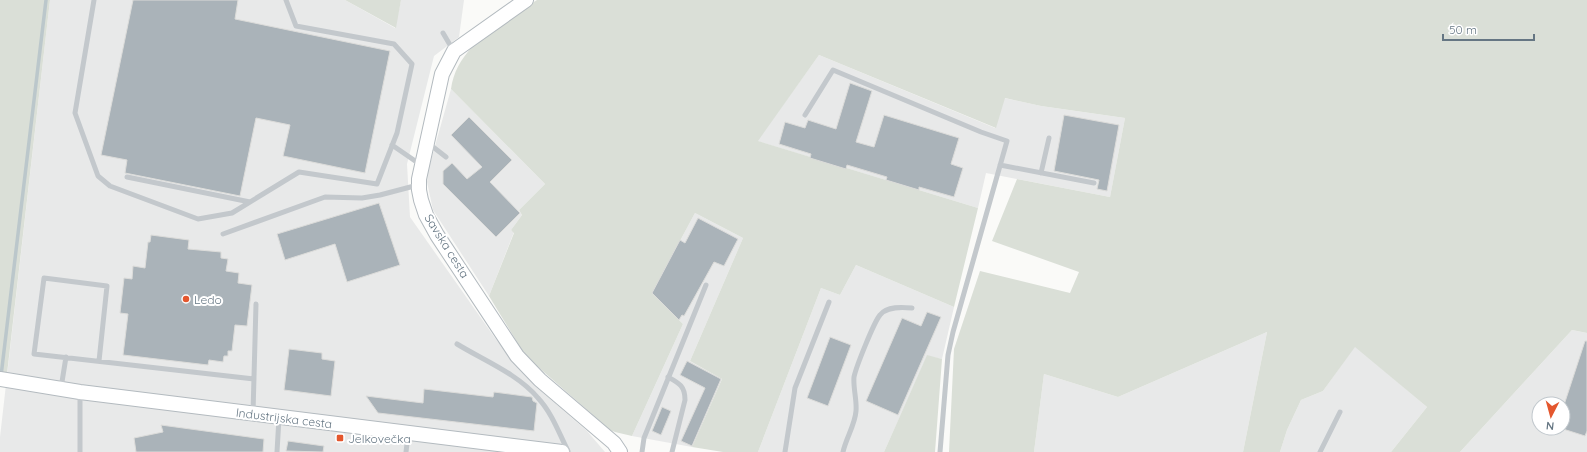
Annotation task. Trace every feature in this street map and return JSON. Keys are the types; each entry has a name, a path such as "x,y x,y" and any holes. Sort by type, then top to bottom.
{"street":[{"name":"Savska cesta","path":"526,0 454,51 442,74 422,165 419,184 421,200 426,215 437,234 517,356 540,380 614,442 620,452"},
{"name":"Industrijska cesta","path":"3,380 80,392 279,418 562,452"}],"lane":[{"path":"94,0 75,113 98,176 110,186 198,219 232,213 299,172 377,184 397,133 412,64 394,44 296,26 286,0"},
{"path":"443,34 454,51"},
{"path":"805,115 833,70 981,132 1007,141 953,332 948,355 940,452"},
{"path":"1041,173 1049,138"},
{"path":"427,143 446,157"},
{"path":"392,145 422,165"},
{"path":"1000,165 1094,183"},
{"path":"127,177 250,202"},
{"path":"223,234 325,197 362,198 380,195 419,184"},
{"path":"99,360 107,286 44,278 34,354 99,360 254,379"},
{"path":"642,452 644,438 706,285"},
{"path":"785,452 795,388 829,302"},
{"path":"253,414 256,304"},
{"path":"843,452 856,412 854,379 857,366 876,321 880,314 887,310 896,308 912,308"},
{"path":"457,344 522,382 539,398 550,415 568,452"},
{"path":"61,389 66,357"},
{"path":"668,377 679,383 685,392 685,400 672,452"},
{"path":"80,392 80,452"},
{"path":"1320,452 1340,412"},
{"path":"277,452 279,418"},
{"path":"406,452 409,434"}],"shaded area":[{"path":"0,0 50,0 7,374 0,372"},
{"path":"50,0 345,0 395,28 401,0 464,0 459,37 434,56 407,164 410,217 495,338 535,386 587,431 605,452 0,452 0,437"},
{"path":"345,0 401,0 396,28"},
{"path":"537,0 1587,0 1587,333 1572,330 1460,452 1391,452 1427,407 1355,347 1323,391 1301,400 1287,430 1280,452 1243,452 1267,332 1118,397 1044,374 1034,452 949,452 954,349 980,271 1070,293 1079,272 992,241 1017,179 1110,197 1125,118 1041,106 1005,98 996,128 819,55 758,141 978,208 954,307 856,265 840,295 821,288 758,452 723,452 692,447 722,379 690,361 743,238 695,213 652,293 683,324 632,436 615,432 610,430 523,352 489,296 514,233 511,230 522,215 519,210 545,184 451,89 455,73 462,60 472,47 496,26"},
{"path":"819,55 995,128 1004,98 1041,106 1125,118 1110,197 986,173 978,208 757,141"},
{"path":"451,89 545,184 519,210 522,215 511,230 514,232 489,296 433,210 427,182 428,171"},
{"path":"695,213 743,238 690,361 722,379 692,447 632,436 683,324 652,293"},
{"path":"856,265 954,307 942,359 927,356 884,452 758,452 821,288 840,295"},
{"path":"1572,330 1587,333 1587,452 1460,452"},
{"path":"1267,332 1243,452 1034,452 1044,374 1118,397"},
{"path":"1355,346 1427,407 1391,452 1280,452 1287,430 1301,400 1323,391"},
{"path":"927,355 942,359 935,452 884,452"}],"building":[{"path":"133,0 238,0 235,19 390,51 365,173 283,156 290,125 256,118 240,196 125,173 127,160 101,155"},
{"path":"850,83 872,91 856,142 874,147 884,115 959,138 951,164 963,168 954,197 919,187 919,190 886,180 887,177 847,165 846,169 810,158 811,154 779,144 785,122 805,128 808,120 836,129"},
{"path":"1064,115 1119,125 1107,191 1097,189 1099,180 1054,171"},
{"path":"469,117 512,160 490,182 520,213 496,237 443,184 443,171 452,163 467,179 482,167 451,135"},
{"path":"379,203 400,265 347,282 335,244 285,260 277,234"},
{"path":"698,218 738,239 724,266 714,262 684,316 682,315 679,320 652,293 680,240 685,243"},
{"name":"Ledo","path":"151,235 189,240 188,249 221,252 221,258 228,259 226,271 239,273 238,283 252,285 247,326 235,325 232,351 228,351 228,356 224,356 223,362 209,360 208,365 123,355 128,314 120,313 124,278 132,279 133,266 145,268 148,242 150,242"},
{"path":"927,312 941,317 898,415 866,401 902,318 921,326"},
{"path":"830,337 851,345 828,406 807,398"},
{"path":"1585,341 1587,341 1587,431 1585,436 1571,432 1571,396 1567,396"},
{"path":"289,349 322,353 322,359 335,361 331,396 284,390"},
{"path":"687,361 721,379 692,446 681,441 705,388 680,375"},
{"path":"424,389 493,397 494,392 532,397 533,401 537,403 534,431 378,413 366,396 423,403"},
{"path":"662,407 671,411 661,435 652,431"},
{"path":"161,425 264,439 263,452 136,452 134,438 163,432"},
{"path":"288,441 324,446 323,452 286,451"}],"waterway":[{"path":"1,376 46,0"}],"place":[{"name":"Ledo","path":"186,299"},
{"name":"Jelkovečka","path":"340,438"}]}
